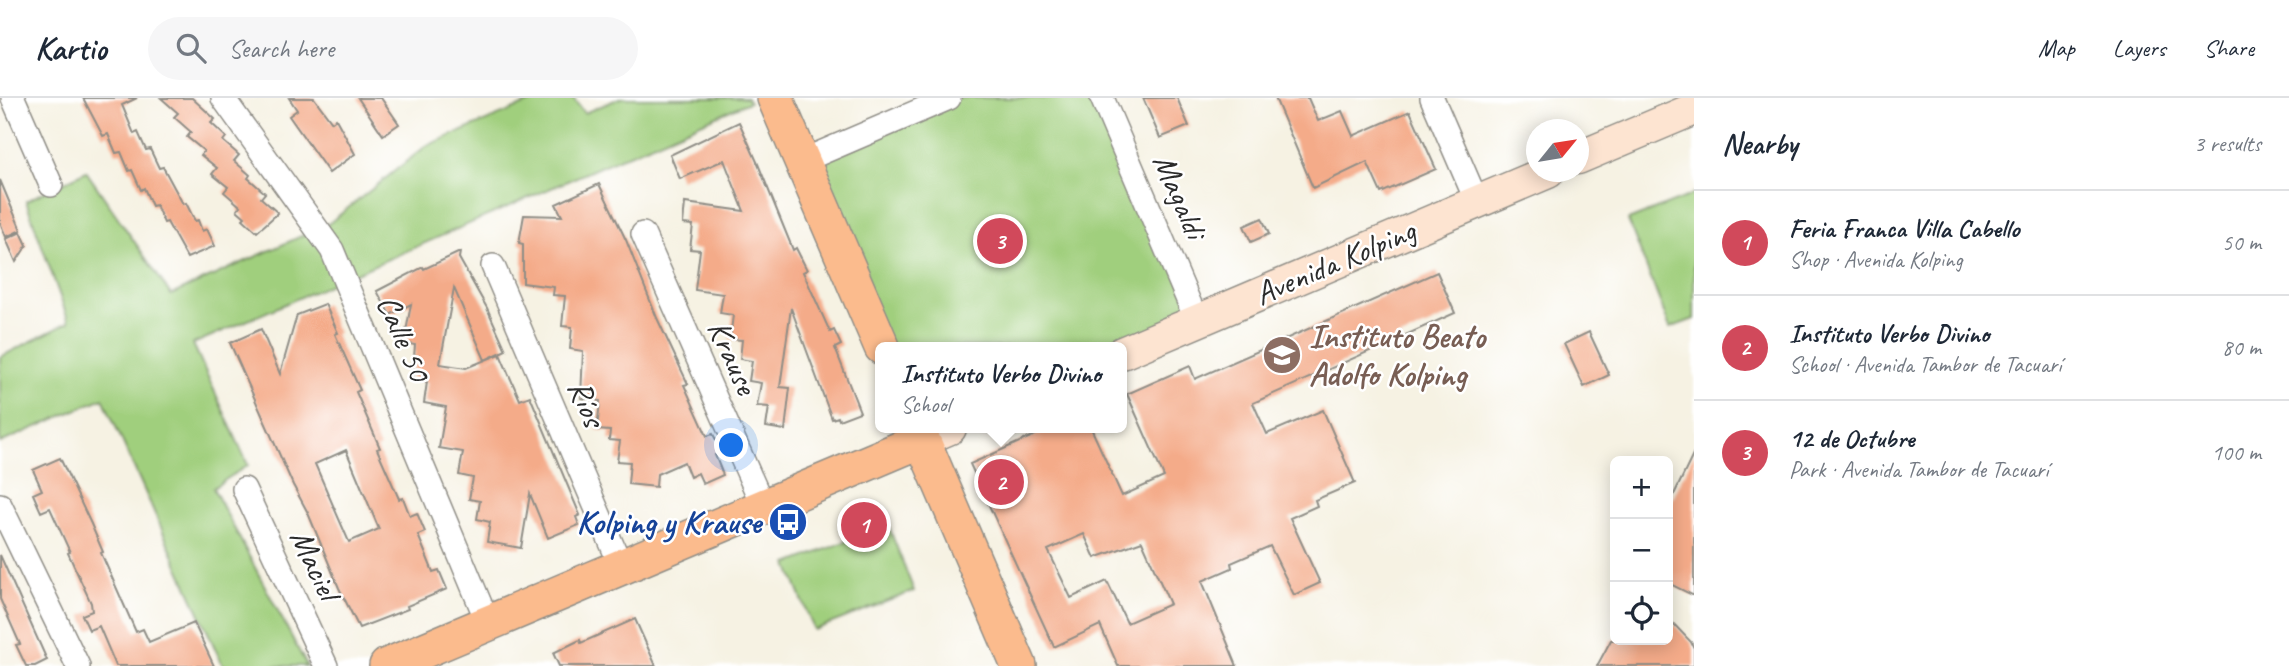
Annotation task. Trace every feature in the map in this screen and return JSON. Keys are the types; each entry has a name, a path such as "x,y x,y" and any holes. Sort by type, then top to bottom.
{"main road":[{"path":"775,98 880,342"},
{"path":"1589,154 1694,110"},
{"name":"Avenida Kolping","path":"1127,351 1526,181"},
{"path":"387,666 928,433"},
{"path":"930,433 1019,666"}],"street":[{"path":"13,98 51,185"},
{"name":"Calle 50","path":"223,98 331,250 488,623"},
{"path":"802,161 949,98"},
{"name":"Magaldi","path":"1102,98 1197,321"},
{"path":"1432,98 1477,202"},
{"name":"Krause","path":"643,234 763,506"},
{"name":"Ríos","path":"493,266 621,566"},
{"name":"Maciel","path":"244,489 326,666"},
{"path":"0,505 78,666"}],"green space":[{"path":"541,98 573,98 584,113 620,98 747,98 749,102 193,344 248,465 213,488 307,666 223,666 103,398 0,443 0,357 69,322 26,201 86,171 171,295 328,224 426,146"},
{"path":"949,98 1102,98 1197,321 1127,345 1127,342 880,342 802,161"},
{"path":"1694,194 1694,319 1670,328 1628,220"},
{"path":"888,525 914,591 814,630 788,564"}],"building":[{"path":"83,98 137,98 122,105 134,134 138,132 146,150 150,149 159,168 163,167 183,204 186,203 195,221 198,220 202,231 207,229 215,246 187,258 167,222 164,223 156,205 152,206 144,188 141,190 132,170 129,171 121,152 116,153 108,134 103,136"},
{"path":"161,98 192,98 215,119 211,123 226,137 223,141 239,155 234,161 265,193 261,198 278,213 257,232 237,210 240,206 224,192 228,187 212,174 217,168 201,155 204,151 187,137 191,132 174,117 178,113"},
{"path":"289,98 314,98 332,122 336,119 355,154 329,173 289,116 297,110"},
{"path":"358,98 381,98 399,124 383,135"},
{"path":"1143,98 1177,98 1189,126 1160,138"},
{"path":"1275,98 1308,98 1318,121 1342,111 1353,136 1410,111 1436,169 1381,193 1367,162 1313,188"},
{"path":"739,122 793,250 796,248 807,270 803,272 830,332 834,330 841,345 835,348 860,412 839,420 838,417 832,419 791,308 780,387 790,388 785,430 766,427 769,407 757,406 761,383 749,381 752,361 740,359 742,340 730,339 733,315 720,313 723,294 695,290 700,250 690,249 693,225 683,224 685,203 744,211 724,160 680,179 670,155"},
{"path":"0,180 21,230 6,237 0,222"},
{"path":"599,184 688,384 684,385 707,436 713,434 722,452 715,455 723,475 703,484 698,473 690,477 684,462 657,474 656,487 628,484 630,462 617,461 620,441 609,440 610,431 597,430 600,401 581,398 583,351 570,349 572,327 562,326 565,296 553,295 554,287 523,283 523,244 519,243 524,215 562,216 556,204"},
{"path":"1262,218 1269,234 1251,242 1244,226"},
{"path":"21,232 27,245 16,262 6,239"},
{"path":"460,252 459,258 487,308 506,350 485,360 454,288 440,364 466,368 500,354 520,400 530,396 580,515 576,517 579,525 548,538 530,494 521,548 487,542 490,522 477,519 480,501 469,499 473,478 459,475 463,452 439,448 446,407 424,403 427,382 412,380 415,345 404,343 411,304 390,315 377,291 423,267 424,269"},
{"path":"1437,272 1455,313 1253,403 1267,434 1323,410 1355,483 1315,500 1317,506 1290,518 1320,583 1294,595 1270,546 1231,563 1232,568 1202,581 1237,666 1118,666 1100,625 1054,647 970,464 1040,433 1093,433 1122,496 1164,477 1127,394 1190,366 1195,379","holes":["1084,534 1095,558 1142,541 1170,604 1127,623 1107,581 1071,598 1048,550"]},
{"path":"325,304 360,390 356,392 380,448 377,449 399,499 403,498 410,516 417,513 425,532 418,535 433,572 439,570 447,589 407,606 408,609 359,628 230,343 261,329 280,374 297,315","holes":["346,450 379,529 349,542 315,464"]},
{"path":"1589,332 1609,375 1584,387 1564,344"},
{"path":"1694,453 1694,596 1673,586 1673,497"},
{"path":"60,458 136,632 143,629 149,642 194,623 214,666 116,666 99,626 89,630 82,615 92,611 91,603 68,553 70,552 50,508 41,512 33,494 42,490 33,470"},
{"path":"0,555 47,660 35,666 26,666 16,645 20,644 0,599"},
{"path":"635,619 656,666 559,666 553,653"},
{"path":"1673,623 1694,648 1694,666 1597,666 1610,642 1610,645 1673,645"}],"place":[{"name":"12 de Octubre","path":"1000,241"},
{"name":"Instituto Beato Adolfo Kolping","path":"1282,355"},
{"name":"Instituto Verbo Divino","path":"1001,482"},
{"name":"Kolping y Krause","path":"788,522"},
{"name":"Feria Franca Villa Cabello","path":"864,525"}]}
